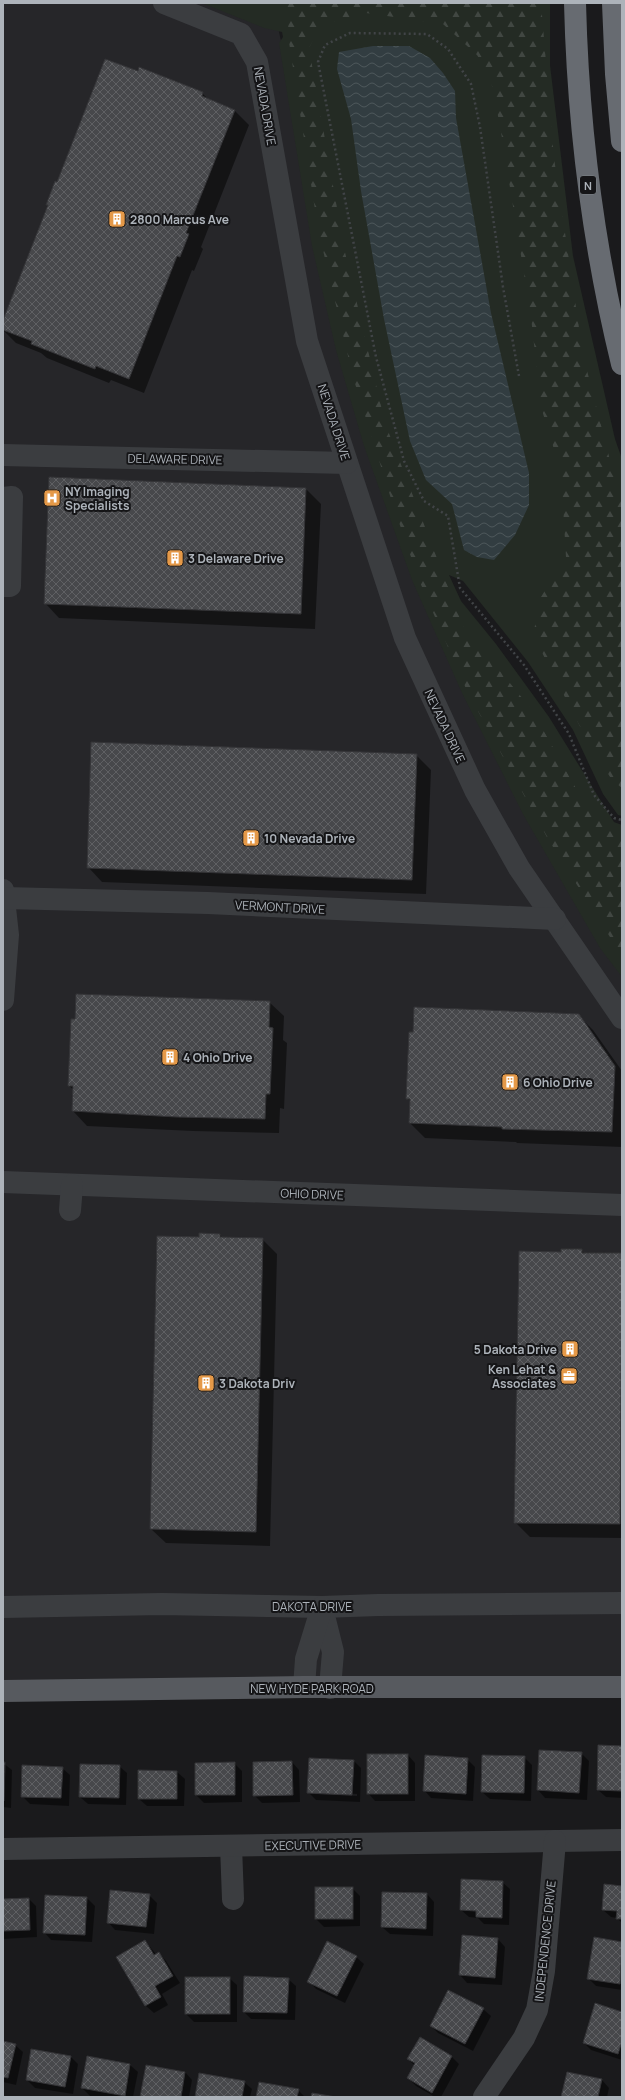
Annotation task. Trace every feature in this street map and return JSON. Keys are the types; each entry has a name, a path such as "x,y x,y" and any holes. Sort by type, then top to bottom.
{"highway":[{"name":"N","path":"575,3 576,62 589,194 600,263 622,364"},
{"path":"614,3 616,74 622,141"}],"main road":[{"name":"NEW HYDE PARK ROAD","path":"3,1691 304,1687 622,1687"}],"street":[{"name":"NEVADA DRIVE","path":"164,3 241,34 257,62 307,341 405,638 475,790 519,868 622,1018"},
{"name":"DELAWARE DRIVE","path":"3,455 348,463"},
{"path":"3,498 12,497 10,586 3,586"},
{"path":"3,1000 8,935 4,894"},
{"name":"VERMONT DRIVE","path":"4,894 555,920"},
{"name":"OHIO DRIVE","path":"3,1182 622,1205"},
{"path":"70,1210 72,1185"},
{"name":"DAKOTA DRIVE","path":"3,1607 162,1604 322,1607 378,1605 622,1603"},
{"path":"304,1687 306,1659 322,1607"},
{"path":"322,1607 333,1652 330,1688"},
{"name":"EXECUTIVE DRIVE","path":"3,1849 622,1840"},
{"name":"INDEPENDENCE DRIVE","path":"484,2097 524,2038 537,2010 544,1971 554,1841"},
{"path":"231,1846 233,1900"}],"path":[{"path":"519,376 503,287 480,127 471,84 448,49 427,34 350,33 325,45 318,62 376,357 404,461 424,501 448,516 460,588 524,665 569,734 594,795 614,818 622,820"}],"shaded area":[{"path":"3,3 275,3 274,10 365,411 436,563 622,888 622,1687 3,1691"}],"green space":[{"path":"202,3 550,3 550,65 573,256 615,439 622,459 622,816 618,815 603,794 573,730 528,662 463,581 449,575 461,601 496,644 549,717 614,822 622,825 622,977 600,948 524,816 462,693 412,580 364,446 336,350 312,246 279,43 283,37 282,32 264,28"},
{"path":"287,3 541,3 554,158 583,355 622,507 622,788 612,780 588,742 533,635 541,597 566,557 561,472 541,407 531,317 500,126 490,76 477,55 443,24 366,13 320,25 309,48 344,248 385,423 463,626 532,710 583,801 622,837 622,956 548,839 467,691 419,580 393,505 353,377 318,229 289,42"}],"water":[{"path":"373,46 409,46 430,58 443,73 455,91 456,118 491,313 529,473 529,505 515,535 494,560 477,557 464,550 452,504 426,480 410,441 384,319 361,191 351,119 337,69 339,52"}],"building":[{"name":"2800 Marcus Ave","path":"105,59 138,71 139,67 203,92 202,96 235,110 186,233 189,234 180,257 177,256 129,379 96,366 95,369 31,344 32,341 3,330 3,320 48,205 46,205 55,181 57,182"},
{"name":"3 Delaware Drive","path":"49,477 306,488 301,614 44,604"},
{"name":"10 Nevada Drive","path":"91,742 417,754 412,880 87,868"},
{"name":"4 Ohio Drive","path":"76,994 270,1001 269,1027 273,1028 270,1094 266,1094 265,1119 177,1117 72,1111 73,1086 68,1086 71,1019 75,1019"},
{"name":"6 Ohio Drive","path":"414,1007 579,1014 615,1066 612,1132 502,1129 502,1127 409,1123 410,1099 406,1099 409,1032 413,1032"},
{"name":"3 Dakota Driv","path":"199,1233 220,1234 220,1237 263,1238 256,1532 150,1529 157,1236 199,1237"},
{"name":"5 Dakota Drive","path":"561,1249 582,1249 582,1253 622,1253 620,1524 514,1523 519,1251 561,1252"},
{"path":"598,1745 622,1746 622,1791 597,1790"},
{"path":"539,1750 582,1752 579,1793 537,1790"},
{"path":"367,1754 408,1754 408,1794 367,1794"},
{"path":"425,1755 468,1758 466,1794 423,1791"},
{"path":"482,1755 525,1756 524,1793 481,1792"},
{"path":"309,1758 354,1760 352,1795 307,1793"},
{"path":"292,1761 293,1795 253,1796 253,1762"},
{"path":"3,1762 5,1762 4,1801 3,1800"},
{"path":"235,1762 235,1795 195,1795 195,1763"},
{"path":"80,1764 120,1765 119,1798 79,1797"},
{"path":"22,1765 63,1767 61,1798 21,1797"},
{"path":"138,1770 177,1771 177,1799 138,1799"},
{"path":"461,1879 503,1881 502,1918 476,1917 476,1911 460,1910"},
{"path":"604,1884 622,1886 622,1919 616,1919 617,1911 602,1910"},
{"path":"315,1887 353,1887 353,1919 315,1919"},
{"path":"110,1890 150,1894 146,1927 107,1923"},
{"path":"382,1892 427,1893 426,1929 381,1927"},
{"path":"45,1895 87,1897 85,1935 43,1933"},
{"path":"29,1898 30,1930 3,1931 3,1899"},
{"path":"462,1935 498,1938 495,1978 459,1975"},
{"path":"594,1937 622,1942 620,1984 587,1979"},
{"path":"145,1940 154,1955 159,1952 173,1976 155,1986 161,1997 145,2006 116,1957"},
{"path":"327,1941 357,1956 337,1996 307,1982"},
{"path":"244,1976 289,1978 287,2013 243,2012"},
{"path":"185,1977 230,1977 230,2014 185,2014"},
{"path":"448,1990 484,2008 465,2044 430,2026"},
{"path":"595,2003 622,2012 622,2041 618,2054 583,2043"},
{"path":"420,2037 452,2056 432,2093 407,2078 415,2063 407,2059"},
{"path":"3,2041 16,2044 8,2078 3,2077"},
{"path":"31,2049 71,2056 65,2087 26,2080"},
{"path":"87,2056 130,2064 125,2096 81,2088"},
{"path":"146,2065 185,2072 181,2097 140,2097"},
{"path":"567,2072 602,2079 598,2097 561,2097"},
{"path":"199,2073 245,2081 242,2097 195,2097"},
{"path":"259,2082 299,2089 297,2097 256,2097"},
{"path":"312,2093 336,2097 311,2097"}],"place":[{"name":"2800 Marcus Ave","path":"117,219"},
{"name":"NY Imaging Specialists","path":"52,498"},
{"name":"3 Delaware Drive","path":"175,558"},
{"name":"10 Nevada Drive","path":"251,838"},
{"name":"4 Ohio Drive","path":"170,1057"},
{"name":"6 Ohio Drive","path":"510,1082"},
{"name":"5 Dakota Drive","path":"570,1349"},
{"name":"Ken Lehat & Associates","path":"569,1376"},
{"name":"3 Dakota Driv","path":"206,1383"}]}
